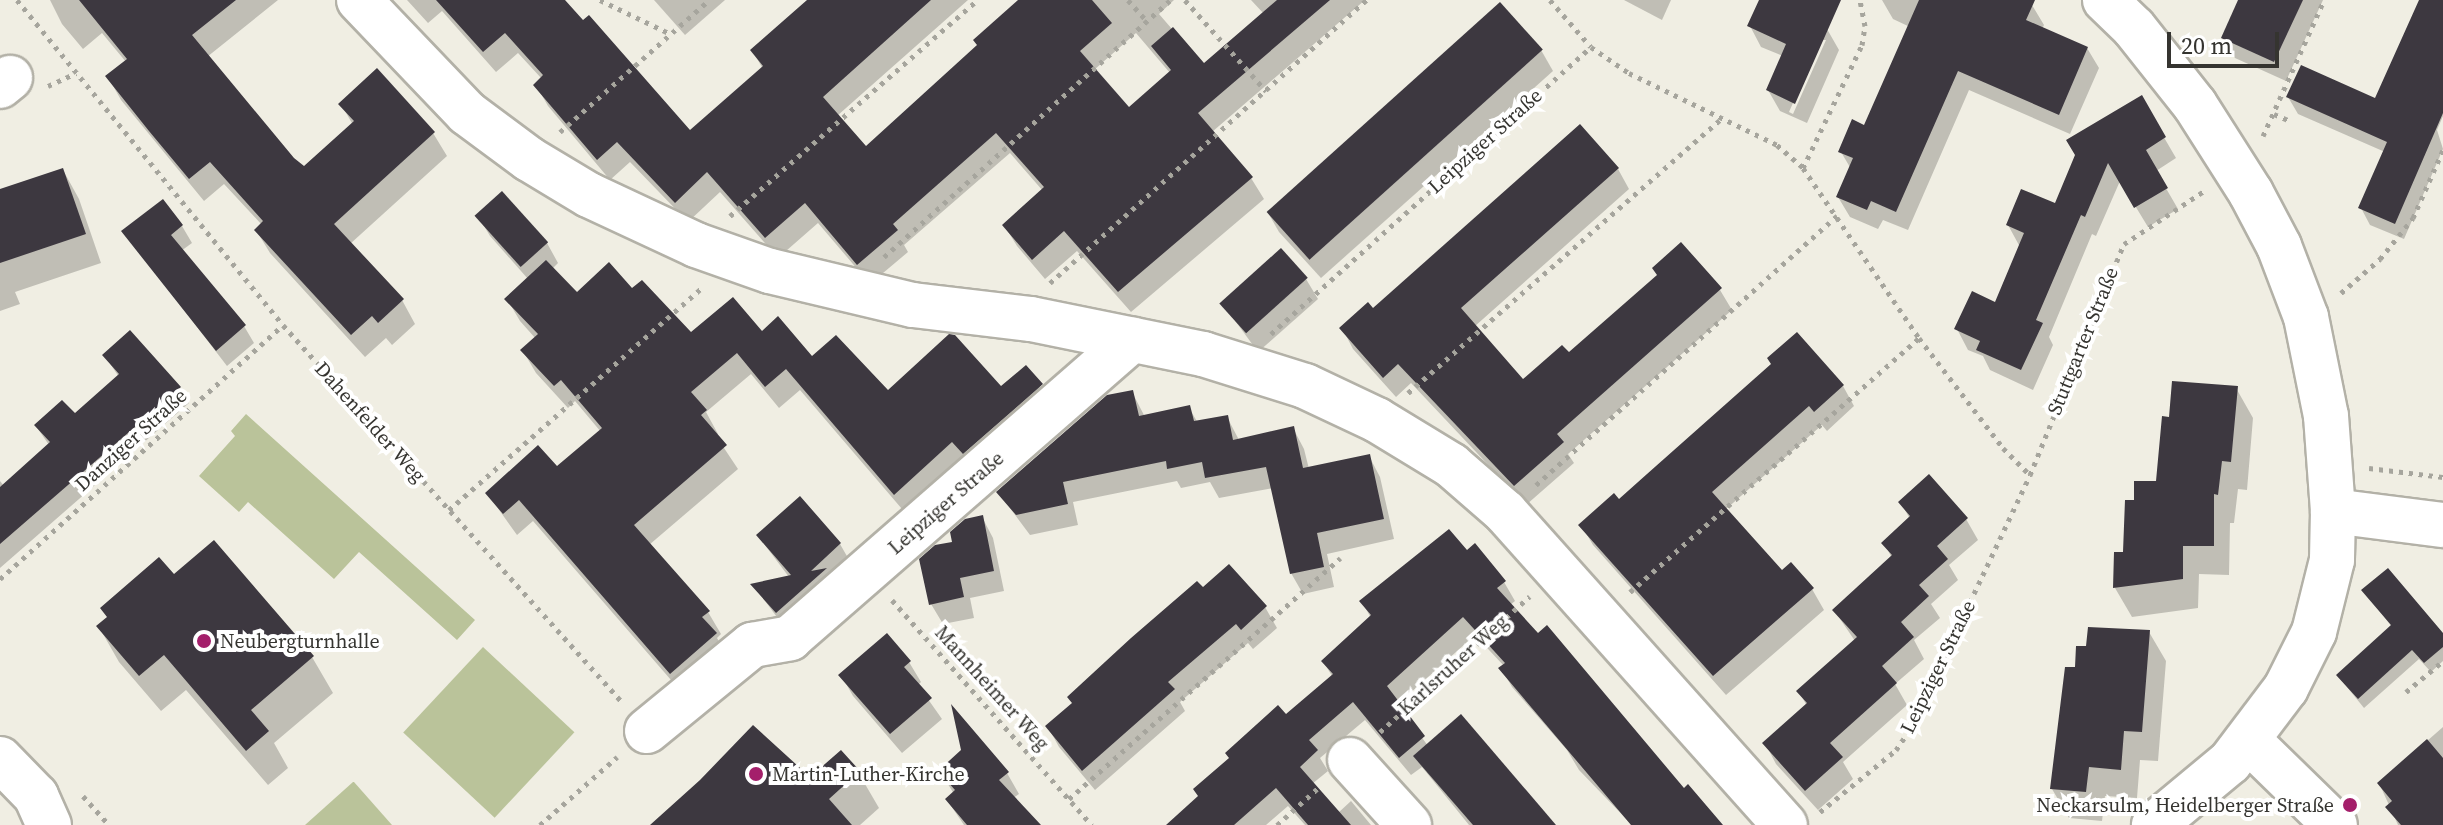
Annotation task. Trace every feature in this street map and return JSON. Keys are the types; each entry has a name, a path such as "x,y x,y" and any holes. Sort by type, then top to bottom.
{"street":[{"path":"359,0 467,113 529,159 589,195 714,253 913,305 1031,319 1237,364 1305,386 1377,420 1451,465 1505,512 1599,619 1800,820"},
{"path":"2105,0 2134,28 2195,105 2233,164 2279,246 2306,317 2326,416 2333,511 2332,560 2314,632 2286,688 2249,741 2230,762 2154,825"},
{"name":"Leipziger Straße","path":"647,731 752,645 790,638 1132,340"},
{"path":"2333,511 2443,525"},
{"path":"2249,741 2335,825"},
{"path":"0,759 36,796 49,825"},
{"path":"1350,760 1409,825"}],"path":[{"name":"Dahenfelder Weg","path":"17,0 283,325 647,731"},
{"path":"600,0 672,34"},
{"path":"529,159 709,0"},
{"path":"449,510 978,0"},
{"path":"1128,0 1146,20"},
{"path":"848,290 1170,0"},
{"path":"1185,0 1266,91"},
{"path":"1031,319 1038,298 1051,282 1367,0"},
{"path":"1550,0 1591,47 1629,73 1777,145 1803,168 1919,338 2003,448 2030,475"},
{"path":"1803,168 1862,45 1865,26 1860,0"},
{"name":"Stuttgarter Straße","path":"2030,475 2124,244 2233,164 2264,135 2324,0"},
{"name":"Leipziger Straße","path":"1237,364 1591,47"},
{"path":"2274,114 2288,120"},
{"path":"1377,420 1722,118"},
{"path":"2306,317 2345,290 2397,239 2413,218 2443,150"},
{"path":"1505,512 1837,216"},
{"name":"Danziger Straße","path":"0,579 283,325"},
{"path":"1599,619 1919,338"},
{"path":"2329,463 2443,477"},
{"name":"Leipziger Straße","path":"1800,820 1896,750 1910,729 2030,475"},
{"path":"1069,799 1340,558"},
{"name":"Karlsruher Weg","path":"1277,825 1557,571"},
{"name":"Mannheimer Weg","path":"868,572 1092,825"},
{"path":"2406,692 2443,661"},
{"path":"540,825 647,731"}],"green space":[{"path":"246,414 475,620 457,640 359,552 334,579 248,502 239,512 199,476 235,436 231,431"},
{"path":"483,647 574,732 495,818 403,733"},
{"path":"353,782 392,825 305,825"}],"building":[{"path":"79,0 236,0 192,35 294,158 304,166 354,121 338,104 377,68 435,132 334,224 404,299 378,323 372,316 351,335 254,230 263,221 210,162 189,179 149,131 105,76 127,59"},
{"path":"436,0 565,0 583,20 589,15 690,130 763,66 750,50 807,0 931,0 823,97 866,146 977,45 973,40 1018,0 1092,0 1112,23 1080,51 1129,107 1171,70 1151,46 1173,27 1204,63 1277,0 1330,0 1198,113 1253,177 1118,292 1064,231 1032,260 1002,225 1044,187 996,133 893,224 898,230 857,265 805,203 765,238 707,172 675,203 617,142 597,160 533,85 543,75 505,33 483,52"},
{"path":"1759,0 1841,0 1795,104 1766,90 1786,44 1747,26"},
{"path":"1919,0 2035,0 2026,20 2088,47 2059,115 1958,71 1896,212 1871,201 1867,210 1836,197 1853,158 1838,152 1852,119 1864,125"},
{"path":"2238,0 2303,0 2274,62 2221,38"},
{"path":"2419,0 2443,0 2443,113 2395,224 2358,208 2387,142 2286,97 2301,65 2375,98"},
{"path":"1500,2 1543,50 1309,260 1267,212"},
{"path":"2142,95 2166,137 2146,150 2168,188 2134,208 2108,163 2085,217 2081,215 2036,320 2043,323 2021,370 1976,350 1980,341 1954,329 1972,291 1995,302 2024,233 2006,225 2021,189 2055,203 2075,155 2066,140"},
{"path":"1580,124 1619,168 1461,308 1523,379 1562,345 1569,352 1657,275 1652,268 1681,242 1722,288 1557,434 1564,442 1514,486 1398,364 1383,378 1339,328 1368,302 1373,308"},
{"path":"63,168 86,234 0,263 0,189"},
{"path":"502,191 548,242 521,267 475,216"},
{"path":"163,199 183,225 171,235 246,325 216,351 121,231"},
{"path":"1281,248 1308,278 1246,333 1219,304"},
{"path":"546,260 577,292 609,262 632,288 642,280 691,332 733,297 762,331 778,316 812,356 836,335 888,390 949,334 955,335 1001,386 1026,365 1043,384 963,454 952,442 894,495 786,369 765,387 737,353 691,392 707,410 701,415 727,445 634,525 710,611 702,617 717,633 670,674 519,500 503,514 485,493 538,445 557,466 602,428 561,380 554,386 520,350 538,334 504,299"},
{"path":"130,330 181,387 0,544 0,487 50,442 34,425 62,400 75,413 119,374 102,355"},
{"path":"1797,332 1844,385 1814,412 1809,406 1712,492 1782,570 1791,562 1814,588 1713,676 1578,525 1614,493 1619,499 1771,364 1767,358"},
{"path":"2172,381 2238,386 2231,462 2222,461 2218,495 2214,494 2214,546 2183,546 2183,579 2113,588 2114,552 2123,552 2125,500 2134,500 2134,481 2156,481 2162,416 2169,417"},
{"path":"1133,390 1139,416 1190,405 1194,421 1228,415 1233,440 1294,426 1303,468 1370,454 1384,519 1317,533 1324,567 1290,574 1266,467 1205,478 1202,462 1167,469 1166,461 1063,482 1068,504 1016,515 996,492 1107,395"},
{"path":"1929,474 1968,518 1937,546 1948,559 1919,585 1929,596 1901,622 1914,637 1882,666 1897,683 1830,743 1843,757 1805,791 1762,743 1807,703 1796,691 1857,637 1832,610 1892,555 1881,543 1910,516 1898,502"},
{"path":"800,496 841,543 811,571 827,568 776,613 750,584 791,575 756,535"},
{"path":"983,515 994,571 960,578 964,597 929,605 919,559 935,545 952,542 950,532 965,519"},
{"path":"1449,529 1467,550 1475,543 1506,581 1497,588 1538,633 1547,625 1684,788 1688,784 1723,825 1631,825 1498,668 1505,663 1463,617 1387,686 1425,736 1399,758 1353,702 1309,740 1318,750 1300,767 1351,825 1308,825 1276,788 1234,825 1166,825 1198,796 1193,789 1229,758 1225,753 1278,705 1286,714 1333,674 1321,661 1371,615 1359,601"},
{"name":"Neubergturnhalle","path":"214,540 314,656 251,710 269,731 246,751 164,655 139,676 96,626 107,617 100,608 159,557 174,574"},
{"path":"1229,564 1267,606 1241,630 1236,624 1168,682 1175,689 1082,771 1045,726 1072,703 1067,697 1131,638 1197,581 1203,587"},
{"path":"2388,568 2443,633 2443,647 2424,663 2412,650 2358,699 2336,675 2391,625 2361,590"},
{"path":"2088,627 2150,630 2142,732 2124,731 2121,770 2089,767 2086,792 2050,789 2065,667 2075,667 2076,646 2086,646"},
{"path":"887,633 911,661 904,667 932,698 890,734 838,675"},
{"path":"951,704 1009,772 999,780 1041,825 967,825 945,799 955,790 938,771 961,750"},
{"path":"1461,714 1556,825 1473,825 1413,756"},
{"name":"Martin-Luther-Kirche","path":"753,725 810,777 841,750 860,771 829,799 852,825 650,825 700,780"},
{"path":"2427,739 2443,758 2443,825 2401,825 2385,807 2392,801 2377,783"}],"place":[{"name":"Neubergturnhalle","path":"204,641"},
{"name":"Martin-Luther-Kirche","path":"756,774"},
{"name":"Neckarsulm, Heidelberger Straße","path":"2350,805"}]}
